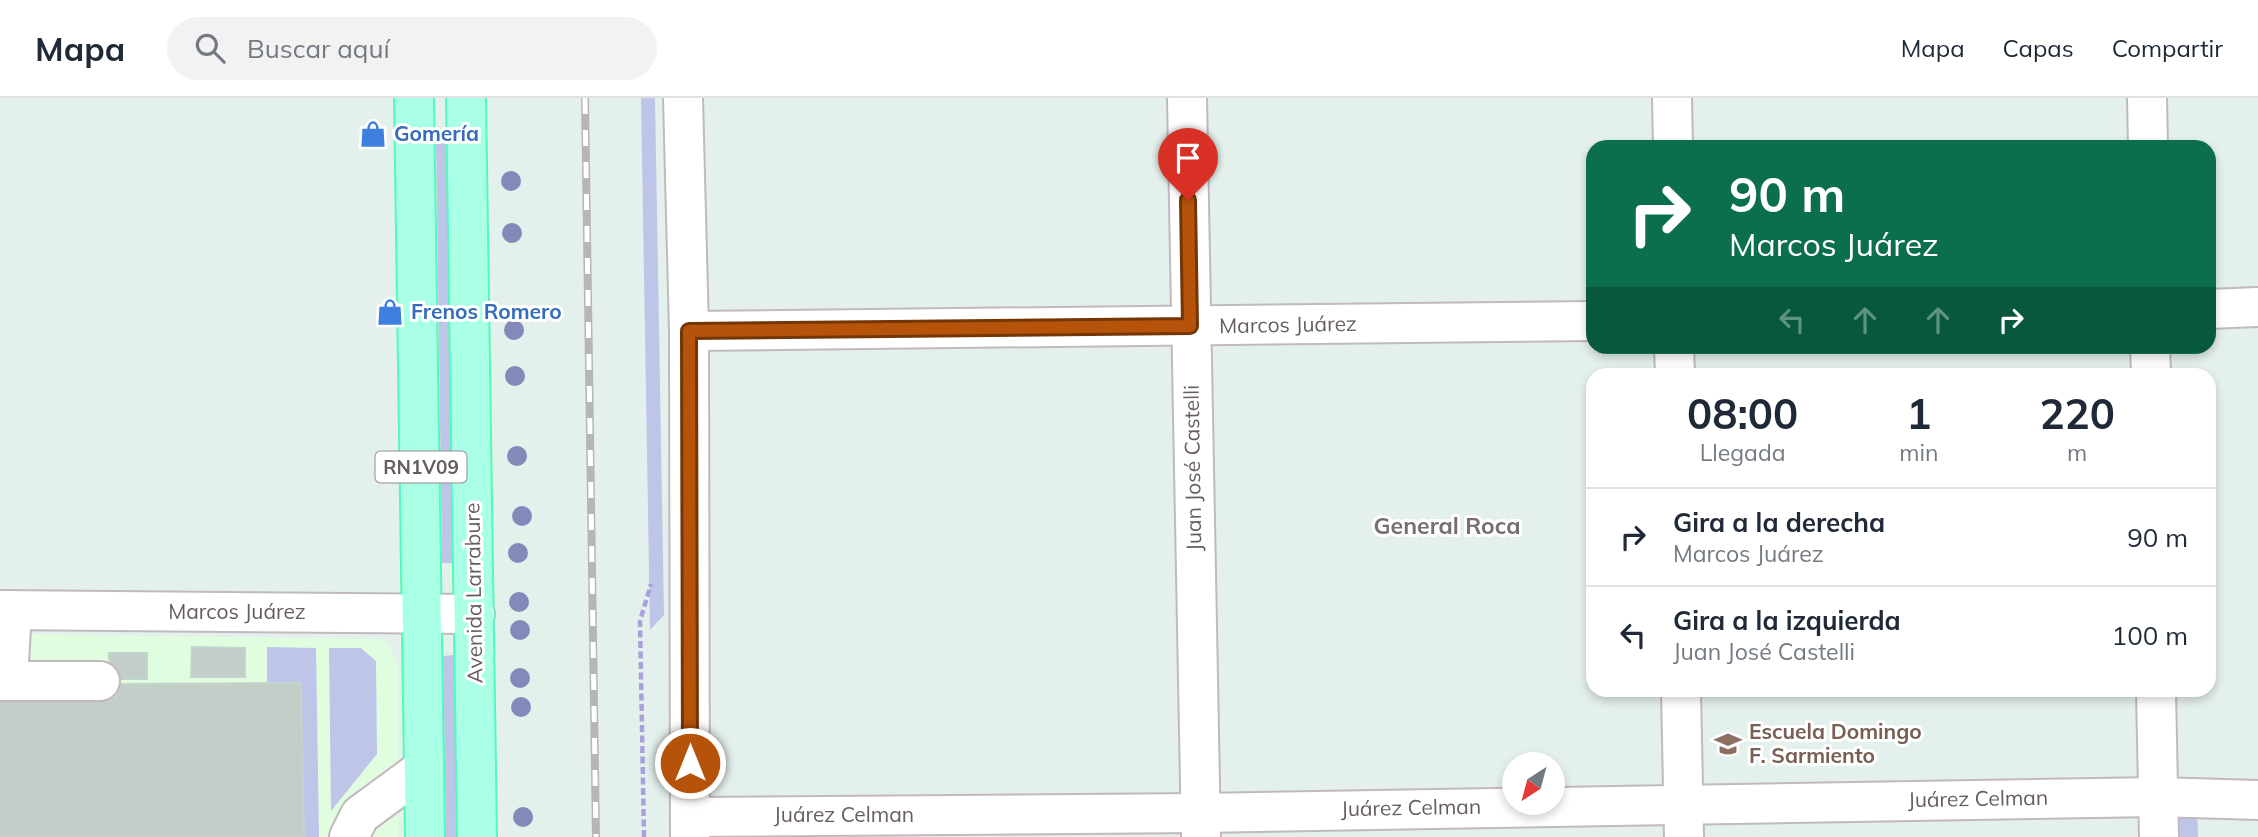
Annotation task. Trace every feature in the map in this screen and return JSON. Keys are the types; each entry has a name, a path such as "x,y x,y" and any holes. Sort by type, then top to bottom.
{"main road":[{"name":"RN1V09","path":"414,98 425,837"},
{"name":"Avenida Larrabure","path":"466,98 477,837"}],"street":[{"path":"683,98 689,331 690,827"},
{"name":"Juan José Castelli","path":"1187,98 1200,825"},
{"path":"1672,98 1673,140"},
{"path":"2147,98 2148,140"},
{"path":"2216,309 2258,307"},
{"name":"Marcos Juárez","path":"689,331 1586,321"},
{"name":"Marcos Juárez","path":"6,610 475,614"},
{"path":"6,610 4,680 100,681"},
{"path":"1681,697 1684,820"},
{"path":"2156,697 2158,837"},
{"path":"349,837 360,815 424,768"},
{"name":"Juárez Celman","path":"690,827 1684,820 2158,797 2258,800"}],"path":[{"path":"644,837 640,621 651,584"}],"shaded area":[{"path":"641,98 655,98 664,615 650,630"},
{"path":"446,140 453,563 442,563 436,141"},
{"path":"0,634 376,639 386,643 397,660 399,837 0,837"},
{"path":"267,647 316,648 319,837 304,837 301,683 267,683"},
{"path":"329,648 361,648 376,661 377,754 331,811"},
{"path":"454,655 457,837 446,837 443,656"},
{"path":"2197,798 2198,837 2178,837 2178,816"}],"building":[{"path":"192,647 245,648 245,677 191,677"},
{"path":"109,653 147,653 147,679 110,679"},
{"path":"301,683 304,837 0,837 0,700 116,697 116,684"}],"railway":[{"path":"585,98 596,837"}],"place":[{"name":"Gomería","path":"373,134"},
{"name":"Frenos Romero","path":"390,312"},
{"name":"Escuela Domingo F. Sarmiento","path":"1728,744"}],"district":[{"name":"General Roca","path":"1447,526"}],"route":[{"path":"690,763 689,331 1190,326 1188,200"}]}
